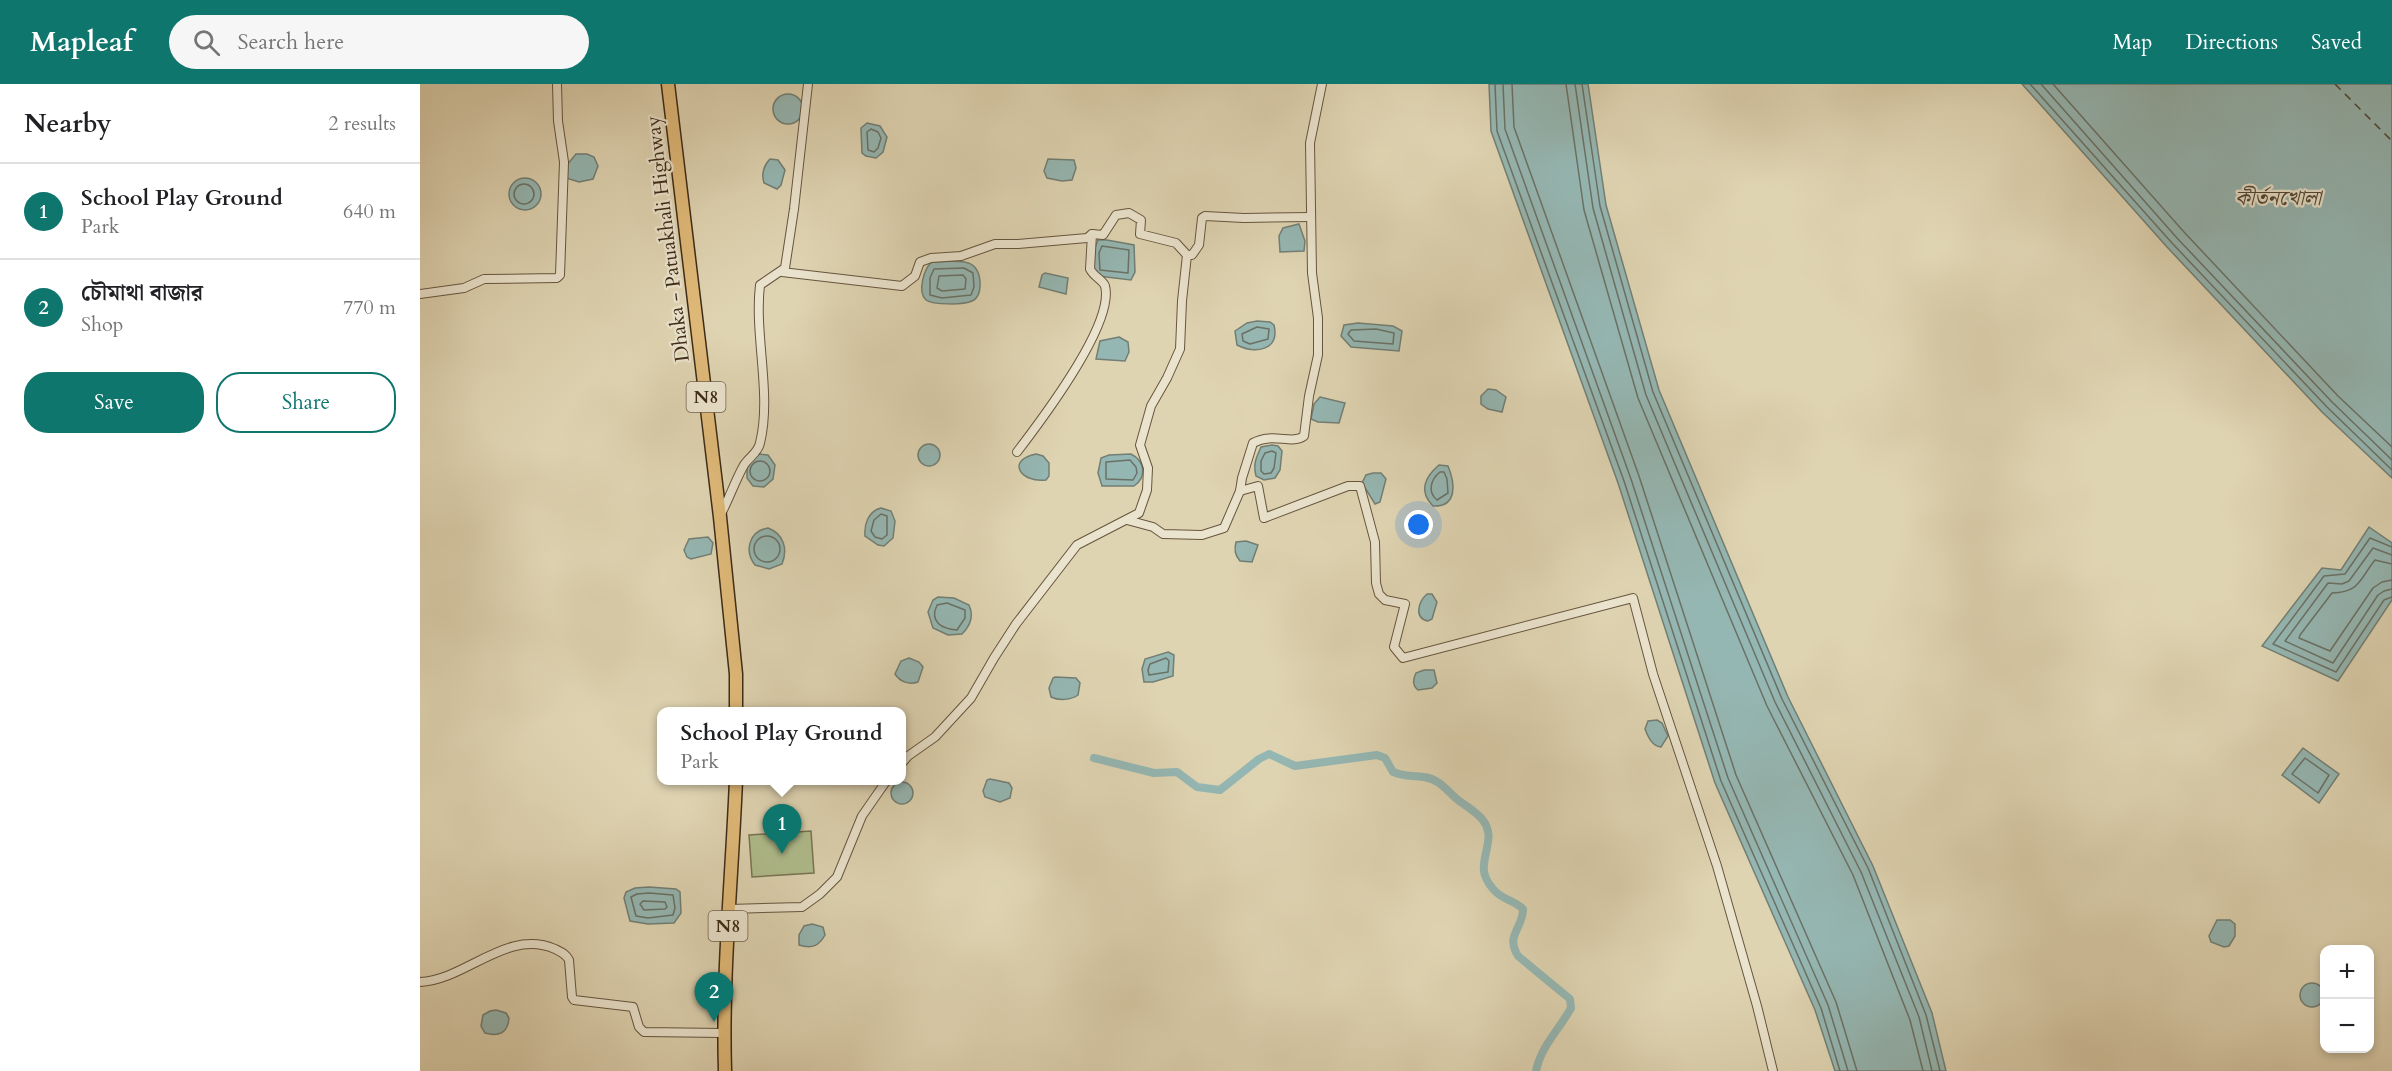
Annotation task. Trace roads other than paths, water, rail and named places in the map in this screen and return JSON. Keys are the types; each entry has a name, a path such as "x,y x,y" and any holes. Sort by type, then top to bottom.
{"highway":[{"name":"Dhaka - Patuakhali Highway","path":"668,84 720,517 736,674 736,707"},
{"name":"N8","path":"724,1071 723,1033 736,785"}],"street":[{"path":"420,294 464,288 484,279 557,278 560,275 564,162 558,121 557,84"},
{"path":"782,272 794,209 808,84"},
{"path":"1127,520 1153,527 1163,534 1202,535 1224,528 1240,491 1253,443 1263,437 1275,436 1294,440 1304,436 1318,355 1318,318 1312,273 1310,143 1322,84"},
{"path":"720,517 743,467 750,455 756,453 760,444 764,391 760,352 760,285 772,276 782,272 902,286 915,276 920,262 931,258 962,256 995,244 1018,244 1087,238 1092,234 1103,235 1116,215 1129,213 1141,220 1140,234 1176,243 1187,255 1180,349 1151,406 1140,444 1148,468 1147,490 1139,513 1077,545 1016,624 971,698 936,737 906,758"},
{"path":"1187,255 1192,255 1196,251 1204,216 1310,217"},
{"path":"1017,452 1070,377 1100,324 1105,287 1090,269 1092,234"},
{"path":"1240,491 1258,486 1264,518 1348,486 1360,486 1375,542 1376,584 1379,594 1385,600 1405,604 1394,647 1403,658 1633,598 1653,674 1717,866 1773,1071"},
{"path":"729,909 802,907 820,894 837,877 862,816 884,785"},
{"path":"420,982 440,978 498,952 532,944 550,947 566,955 569,960 574,1000 633,1007 639,1027 644,1032 723,1033"}],"water":[{"path":"1489,84 1588,84 1606,205 1659,390 1788,697 1873,866 1932,1013 1946,1071 1835,1071 1815,1010 1715,783 1618,483 1491,131"},
{"name":"কীর্তনখোলা","path":"2022,84 2392,84 2392,478 2322,412 2167,247"},
{"path":"788,94 794,95 802,103 802,115 794,123 788,124 782,123 774,115 773,109 774,103 782,95"},
{"path":"867,123 880,126 887,137 883,152 876,158 862,153 861,128"},
{"path":"576,154 587,154 594,157 598,166 593,179 579,182 566,178 566,166"},
{"path":"770,159 778,160 785,170 781,185 777,189 764,183 763,180 766,164"},
{"path":"1048,159 1074,160 1076,168 1072,180 1047,178 1044,171"},
{"path":"525,178 536,183 541,194 536,205 525,210 514,205 509,194 514,183"},
{"path":"1299,224 1305,241 1304,251 1280,252 1279,236 1283,228"},
{"path":"1098,240 1134,245 1135,272 1131,280 1098,276 1094,273 1093,253"},
{"path":"958,261 971,264 979,276 980,290 976,299 956,304 926,300 922,286 926,269 932,262"},
{"path":"1045,273 1068,278 1066,294 1039,287 1042,275"},
{"path":"1270,322 1274,325 1275,334 1270,345 1251,349 1237,345 1235,331 1247,323"},
{"path":"1358,323 1393,326 1402,331 1399,351 1351,347 1341,336 1344,325"},
{"path":"1119,337 1128,342 1129,352 1125,361 1096,359 1100,341"},
{"path":"1488,389 1496,390 1506,397 1502,412 1488,409 1481,404 1481,396"},
{"path":"1320,397 1345,403 1339,423 1318,422 1311,419 1314,404"},
{"path":"929,444 937,447 940,455 937,463 929,466 921,463 918,455 921,447"},
{"path":"1278,446 1282,451 1280,470 1275,478 1264,480 1256,476 1256,461 1261,447"},
{"path":"758,454 768,455 775,465 773,479 764,487 753,486 747,478 747,464"},
{"path":"1036,454 1043,456 1049,463 1049,476 1046,480 1029,478 1020,470 1021,461"},
{"path":"1131,454 1136,457 1143,469 1138,482 1134,486 1102,486 1098,473 1101,458 1109,455"},
{"path":"1439,465 1448,466 1453,486 1452,493 1447,503 1433,506 1426,495 1425,484 1430,474"},
{"path":"1381,473 1386,479 1380,502 1375,504 1362,483 1366,475"},
{"path":"881,508 891,511 895,521 893,538 884,546 878,545 865,536 868,519 873,512"},
{"path":"2369,527 2392,543 2392,600 2338,681 2262,646 2322,568 2341,570"},
{"path":"768,528 781,538 785,553 782,564 769,569 755,565 749,548 756,533"},
{"path":"708,537 713,543 711,554 691,559 687,557 684,550 689,539"},
{"path":"1246,541 1258,545 1252,562 1240,561 1235,552 1236,542"},
{"path":"1427,594 1432,594 1437,602 1432,619 1428,621 1423,619 1419,613 1420,605"},
{"path":"938,597 954,598 969,605 970,621 962,634 948,635 933,628 928,612 933,600"},
{"path":"1168,652 1174,655 1173,676 1153,682 1144,682 1142,669 1145,659"},
{"path":"909,658 919,662 923,667 918,682 905,682 895,674 901,661"},
{"path":"1434,670 1437,683 1432,688 1418,690 1414,684 1414,678 1416,673"},
{"path":"1055,677 1076,678 1080,683 1078,695 1065,699 1051,697 1049,688"},
{"path":"1657,720 1662,723 1668,736 1661,747 1653,743 1645,729 1648,721"},
{"path":"2303,748 2339,774 2319,803 2282,775"},
{"path":"987,780 1009,783 1012,788 1010,798 1000,802 985,797 983,791"},
{"path":"906,783 912,789 910,801 902,804 894,801 891,793 894,785 906,785"},
{"path":"635,888 676,889 680,892 681,913 674,923 648,924 630,921 624,898 626,892"},
{"path":"2217,920 2230,920 2235,924 2235,936 2229,946 2224,947 2211,942 2209,936"},
{"path":"812,924 823,927 825,935 823,939 818,944 808,947 799,945 799,935 804,926"},
{"path":"2308,984 2316,984 2320,987 2320,1003 2312,1007 2308,1006 2301,999 2301,991"},
{"path":"496,1010 506,1013 509,1018 507,1027 502,1033 485,1033 481,1026 483,1015"}],"waterway":[{"path":"1094,758 1154,773 1177,772 1197,787 1220,790 1259,759 1269,754 1295,766 1377,755 1385,758 1393,772 1430,778 1439,783 1475,812 1487,828 1485,877 1497,893 1523,909 1513,943 1518,956 1570,999 1571,1008 1546,1046 1536,1071"}],"place":[{"name":"School Play Ground","path":"782,854"},
{"name":"চৌমাথা বাজার","path":"714,1022"}]}
